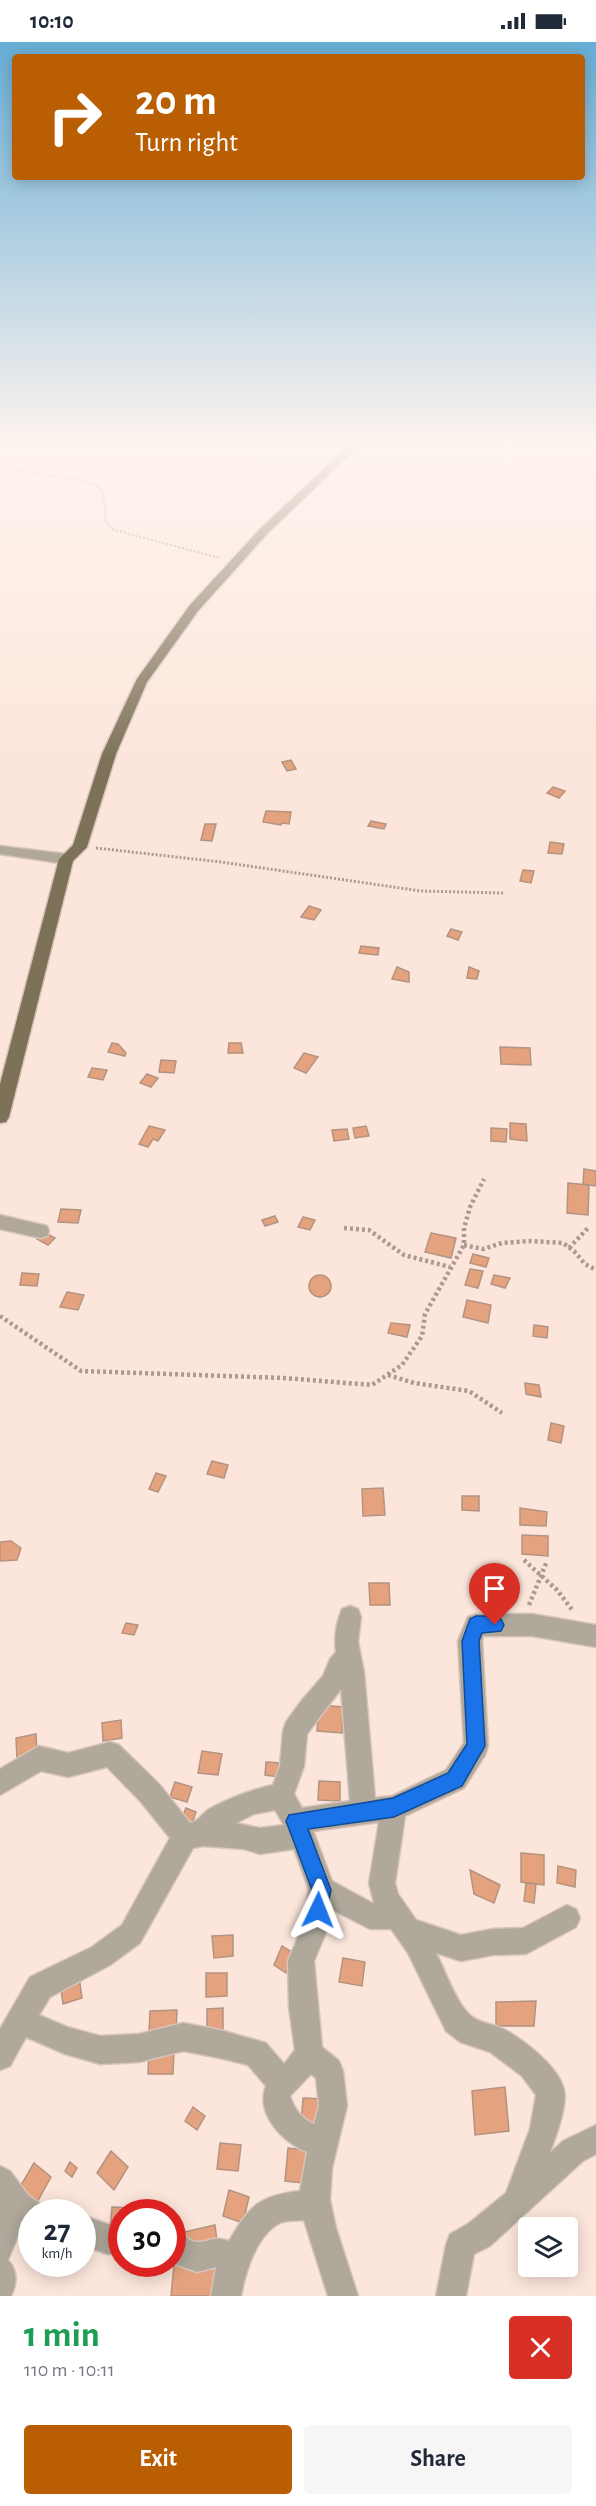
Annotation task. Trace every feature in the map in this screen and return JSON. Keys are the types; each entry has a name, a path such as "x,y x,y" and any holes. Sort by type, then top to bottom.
{"main road":[{"path":"1,1111 66,859 80,847 109,754 141,682 194,608 246,550"}],"street":[{"path":"0,850 66,859"},
{"path":"0,1222 40,1231"},
{"path":"350,1617 346,1642 364,1813"},
{"path":"0,1783 39,1758 68,1765 110,1754 129,1769 168,1814 194,1835 244,1836 260,1840 299,1828 394,1808 455,1779 476,1746 470,1641 476,1625 587,1627"},
{"path":"344,2296 318,2220 315,2187 333,2106 328,2071 309,2054 303,2007 301,1961 314,1930 322,1890 299,1828 281,1796 292,1766 296,1731 310,1708 331,1684 338,1667 349,1656"},
{"path":"0,2056 40,1988 101,1956 131,1934 194,1835 215,1820 251,1802 281,1796"},
{"path":"394,1808 382,1883 386,1900 417,1944 456,2021 471,2032 497,2040 532,2066 551,2092 544,2128 517,2203"},
{"path":"322,1890 370,1916 403,1924 461,1948 493,1942 526,1941 567,1918"},
{"path":"20,2020 65,2040 100,2050 139,2048 183,2037 220,2044 256,2053 281,2083"},
{"path":"309,2054 295,2073 281,2083 276,2096 281,2113 292,2127 307,2138 325,2140"},
{"path":"451,2296 461,2245 479,2235 573,2151 596,2139"},
{"path":"0,2249 16,2200"},
{"path":"226,2296 231,2267 253,2228 274,2209 316,2204"},
{"path":"186,2253 197,2257 216,2252 237,2258"},
{"path":"0,2272 1,2284"}],"path":[{"path":"190,550 235,562"},
{"path":"80,847 221,862 421,891 504,893"},
{"path":"0,1316 81,1371 284,1378 372,1385 402,1365 422,1336 425,1314 464,1245 464,1228 470,1208 484,1179"},
{"path":"344,1228 369,1230 405,1255 450,1267"},
{"path":"569,1248 588,1228"},
{"path":"464,1245 483,1249 502,1243 531,1240 563,1243 585,1264 596,1270"},
{"path":"387,1374 414,1383 469,1391 502,1413"},
{"path":"524,1560 557,1590 587,1627"},
{"path":"524,1616 547,1561"}],"building":[{"path":"291,760 296,769 287,771 282,762"},
{"path":"553,787 565,791 559,798 547,793"},
{"path":"266,811 291,812 289,824 263,822"},
{"path":"371,821 386,824 384,829 368,826"},
{"path":"205,824 216,824 212,841 201,840"},
{"path":"550,842 564,844 562,854 548,853"},
{"path":"523,870 534,871 531,883 520,881"},
{"path":"309,906 321,910 314,920 301,917"},
{"path":"451,929 462,932 458,940 447,936"},
{"path":"361,946 379,948 378,955 359,953"},
{"path":"397,967 409,972 409,982 392,979"},
{"path":"469,967 479,971 477,979 467,978"},
{"path":"112,1043 118,1044 126,1053 125,1056 108,1052"},
{"path":"229,1043 241,1043 243,1053 228,1053"},
{"path":"500,1047 530,1048 531,1065 501,1064"},
{"path":"304,1053 318,1057 306,1073 294,1068"},
{"path":"161,1060 176,1061 174,1073 159,1072"},
{"path":"92,1068 107,1070 103,1080 88,1077"},
{"path":"147,1074 158,1078 151,1087 140,1083"},
{"path":"510,1123 526,1124 527,1141 510,1139"},
{"path":"149,1126 165,1130 158,1141 153,1139 148,1147 139,1144"},
{"path":"366,1126 369,1136 355,1138 353,1128"},
{"path":"491,1128 507,1129 506,1142 491,1141"},
{"path":"347,1129 349,1139 334,1141 332,1130"},
{"path":"584,1169 596,1171 596,1186 583,1184"},
{"path":"568,1183 589,1185 588,1215 567,1213"},
{"path":"61,1209 81,1210 78,1223 58,1222"},
{"path":"275,1216 278,1222 265,1226 262,1220"},
{"path":"303,1217 315,1220 310,1230 298,1227"},
{"path":"43,1232 55,1238 48,1245 37,1239"},
{"path":"431,1233 456,1238 451,1258 425,1252"},
{"path":"473,1254 489,1258 486,1267 470,1263"},
{"path":"470,1269 483,1271 478,1288 465,1285"},
{"path":"22,1273 39,1274 37,1286 20,1285"},
{"path":"320,1275 328,1278 331,1286 328,1294 320,1297 312,1294 309,1286 312,1278"},
{"path":"494,1275 510,1278 505,1288 491,1284"},
{"path":"67,1292 84,1295 78,1310 60,1307"},
{"path":"467,1300 491,1305 488,1323 463,1317"},
{"path":"391,1323 410,1325 407,1337 388,1333"},
{"path":"534,1325 548,1327 547,1338 533,1336"},
{"path":"525,1383 539,1385 541,1397 526,1394"},
{"path":"551,1423 564,1426 561,1443 548,1440"},
{"path":"212,1461 228,1465 224,1478 207,1474"},
{"path":"156,1473 166,1476 158,1492 149,1489"},
{"path":"383,1488 385,1515 363,1516 362,1489"},
{"path":"462,1496 479,1496 479,1511 462,1510"},
{"path":"520,1508 547,1512 546,1526 520,1525"},
{"path":"522,1535 548,1536 548,1556 522,1554"},
{"path":"11,1541 21,1548 17,1560 0,1561 0,1542"},
{"path":"369,1583 389,1583 390,1605 370,1605"},
{"path":"126,1623 138,1625 134,1635 122,1633"},
{"path":"319,1705 343,1707 342,1733 317,1731"},
{"path":"121,1720 122,1738 103,1741 102,1723"},
{"path":"36,1734 37,1755 17,1759 16,1738"},
{"path":"202,1751 222,1754 218,1775 198,1773"},
{"path":"266,1762 281,1763 279,1777 265,1775"},
{"path":"319,1781 340,1782 340,1801 318,1800"},
{"path":"175,1782 192,1787 187,1802 170,1797"},
{"path":"186,1808 196,1812 191,1826 180,1822"},
{"path":"521,1853 544,1855 544,1885 521,1882"},
{"path":"558,1866 576,1870 575,1887 557,1883"},
{"path":"470,1870 500,1885 494,1903 474,1894"},
{"path":"526,1883 536,1884 534,1903 524,1901"},
{"path":"233,1935 233,1956 214,1958 212,1936"},
{"path":"282,1946 295,1954 286,1973 274,1965"},
{"path":"343,1958 365,1962 362,1986 339,1982"},
{"path":"206,1973 227,1973 227,1996 206,1997"},
{"path":"79,1977 82,1998 63,2004 60,1983"},
{"path":"536,2001 534,2026 496,2026 496,2002"},
{"path":"223,2008 223,2030 207,2030 207,2009"},
{"path":"177,2010 176,2032 149,2033 150,2011"},
{"path":"149,2050 174,2051 173,2074 148,2074"},
{"path":"505,2087 509,2131 475,2135 472,2091"},
{"path":"303,2098 324,2099 322,2127 301,2125"},
{"path":"193,2107 205,2116 197,2130 185,2121"},
{"path":"220,2143 241,2145 238,2171 217,2169"},
{"path":"288,2148 315,2151 313,2184 285,2181"},
{"path":"111,2151 128,2167 114,2190 97,2173"},
{"path":"70,2162 77,2168 72,2177 65,2171"},
{"path":"34,2163 51,2177 39,2199 26,2199 17,2192"},
{"path":"229,2190 249,2197 243,2223 223,2216"},
{"path":"215,2225 217,2241 186,2248 186,2232"},
{"path":"186,2266 220,2270 218,2296 171,2296 173,2277 186,2277"}],"route":[{"path":"318,1910 322,1890 296,1821 394,1808 455,1779 476,1746 470,1641 476,1625 495,1625"}]}
